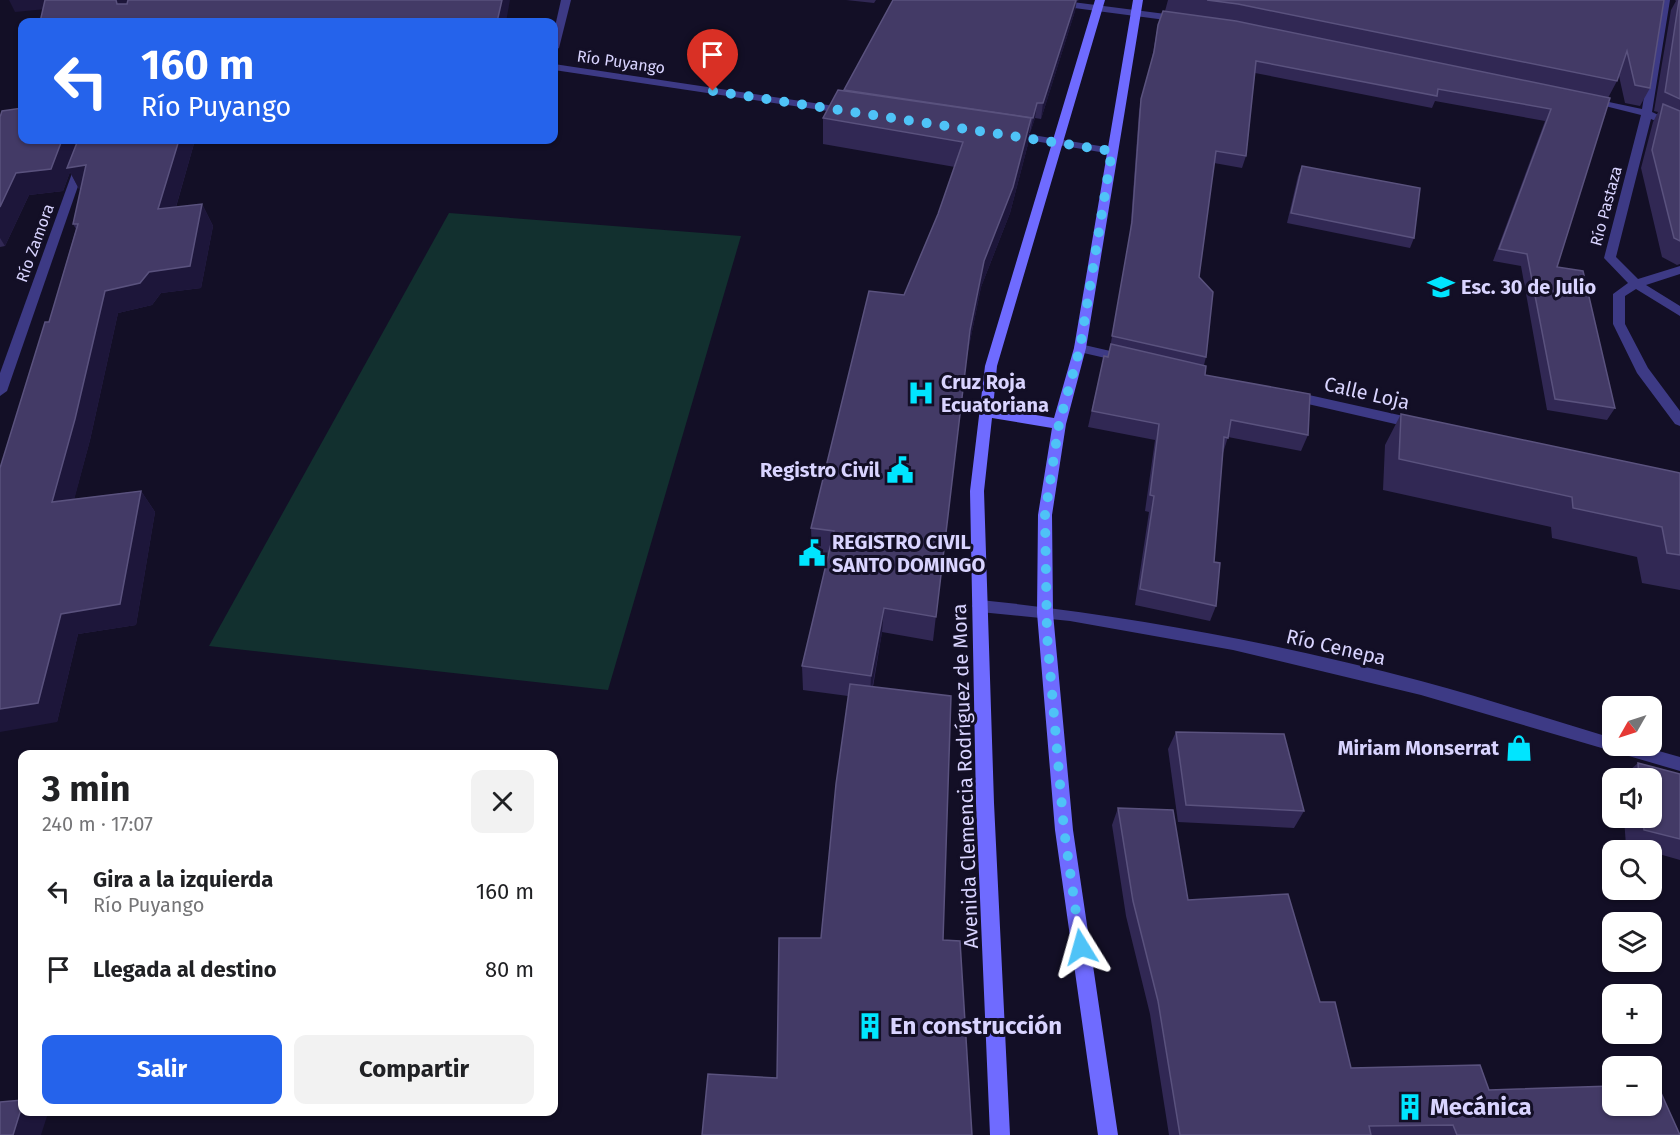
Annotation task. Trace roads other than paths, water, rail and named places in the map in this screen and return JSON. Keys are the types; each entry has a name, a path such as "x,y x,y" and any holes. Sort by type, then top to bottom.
{"street":[{"path":"558,32 566,0"},
{"path":"1036,0 1136,6 1189,20"},
{"name":"Río Pastaza","path":"1636,284 1610,258 1647,113 1668,2"},
{"name":"Avenida Clemencia Rodríguez de Mora","path":"1000,1135 985,803 976,491 991,366 1056,141 1099,4"},
{"path":"1108,1135 1064,830 1045,613 1045,515 1059,424 1080,348 1136,6"},
{"name":"Río Puyango","path":"558,68 857,112"},
{"path":"1578,99 1647,113 1680,129"},
{"path":"998,133 1112,151"},
{"name":"Río Zamora","path":"0,391 88,144"},
{"path":"1680,270 1636,284 1619,294 1620,324 1642,370 1680,421"},
{"path":"1636,284 1680,312"},
{"path":"1080,348 1138,361"},
{"name":"Calle Loja","path":"1276,392 1426,426"},
{"path":"986,412 1059,424"},
{"name":"Río Cenepa","path":"980,606 1071,615 1233,644 1421,688 1602,741"},
{"name":"Río Cenepa","path":"1652,756 1680,764"}],"place":[{"name":"Esc. 30 de Julio","path":"1441,287"},
{"name":"Cruz Roja Ecuatoriana","path":"921,393"},
{"name":"Registro Civil","path":"900,470"},
{"name":"REGISTRO CIVIL SANTO DOMINGO","path":"812,553"},
{"name":"Miriam Monserrat","path":"1519,748"},
{"name":"En construcción","path":"870,1026"},
{"name":"Mecánica","path":"1410,1107"}]}
